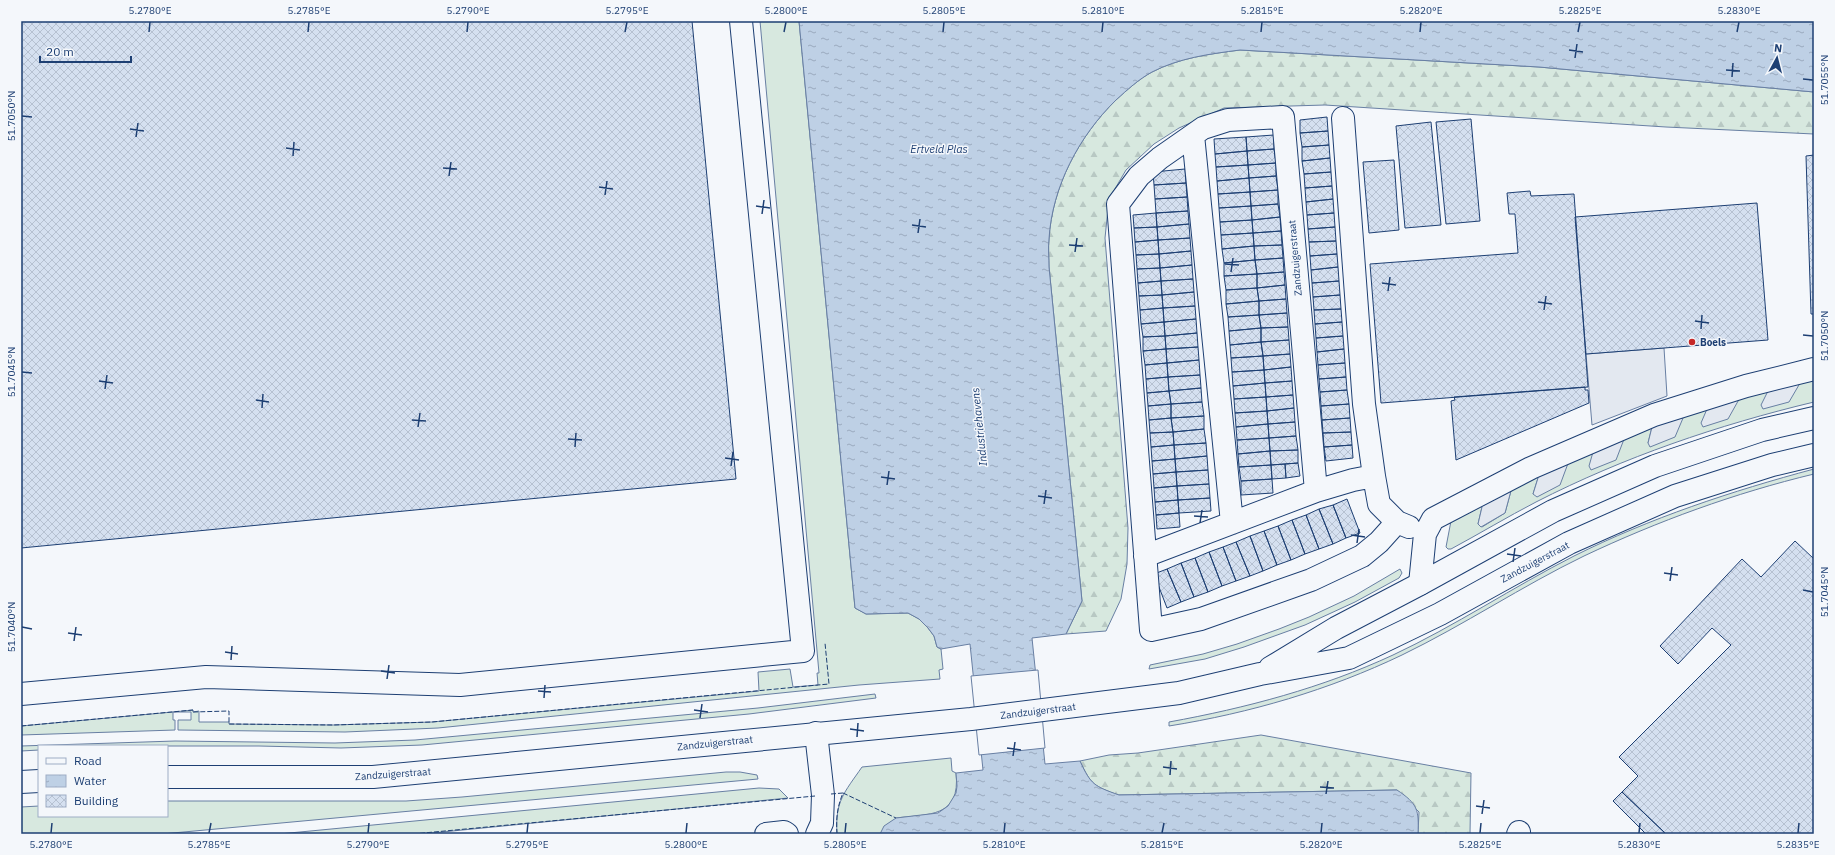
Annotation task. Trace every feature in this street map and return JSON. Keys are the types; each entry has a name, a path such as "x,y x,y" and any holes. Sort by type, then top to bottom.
{"main road":[{"path":"21,694 206,676 460,685 803,651 742,21"},
{"name":"Zandzuigerstraat","path":"1316,491 1283,118 1228,120 1203,128 1160,158 1139,176 1118,204 1151,630 1201,619 1311,580 1362,556 1379,542 1397,522"},
{"path":"1343,118 1364,404 1379,504 1397,522 1425,534"},
{"path":"1193,135 1232,523"},
{"path":"1420,584 1425,534 1434,519 1531,468 1654,415 1746,386 1814,370"},
{"name":"Zandzuigerstraat","path":"1260,674 1336,628 1553,511 1655,466 1762,430 1814,418"},
{"name":"Zandzuigerstraat","path":"168,777 373,777 971,719 1179,693 1260,674 1349,658 1440,614 1569,543 1676,496 1772,465 1814,455"},
{"path":"1145,556 1316,491 1353,480 1374,476"},
{"path":"816,734 823,795 822,823 817,834"},
{"path":"21,782 38,781"},
{"path":"766,834 784,832 787,834"}],"green space":[{"path":"760,21 799,21 855,608 866,614 908,613 919,619 934,636 937,647 941,649 943,669 939,670 940,679 859,685 438,728 345,732 178,730 178,720 191,720 191,712 173,712 193,710 193,712 199,711 199,722 229,722 229,724 333,725 432,722 759,691 758,672 790,669 793,687 818,685 817,673 819,673"},
{"path":"1240,50 1539,67 1814,92 1814,134 1666,127 1325,105 1224,108 1179,128 1154,144 1126,170 1109,199 1105,238 1128,528 1127,564 1121,599 1106,631 1066,634 1082,601 1049,267 1049,239 1051,220 1056,200 1062,182 1079,146 1103,114 1133,85 1152,72 1173,63 1206,55"},
{"path":"1814,375 1814,402 1742,421 1637,457 1536,502 1451,549 1446,547 1451,521 1479,504 1482,507 1478,524 1482,527 1505,513 1512,487 1536,475 1538,478 1533,494 1570,458 1626,434 1652,427 1648,443 1686,411 1742,394"},
{"path":"1814,469 1814,474 1726,499 1668,520 1612,543 1561,568 1448,631 1374,668 1288,699 1199,721 1169,726 1169,722 1283,696 1366,667 1416,644 1574,556 1632,529 1722,496"},
{"path":"1400,569 1402,573 1399,578 1355,602 1305,625 1205,659 1149,669 1150,665 1203,654 1279,629 1354,596"},
{"path":"875,694 876,698 749,714 422,745 341,748 168,745 52,745 175,741 335,743 415,740 758,708"},
{"path":"173,712 175,730 21,735 21,726"},
{"path":"1261,735 1471,773 1470,834 1418,834 1419,812 1397,790 1118,795 1094,784 1087,775 1080,761 1109,755 1138,753"},
{"path":"38,745 38,750 21,751 21,746"},
{"path":"951,758 952,771 956,773 956,788 953,798 948,806 940,811 930,814 896,818 897,834 837,834 839,805 850,784 862,767"},
{"path":"726,772 740,772 757,775 758,779 162,834 21,834 21,807 38,806 38,817 168,817 168,801 406,801"},
{"path":"759,788 779,789 788,798 422,834 279,834"}],"shaded area":[{"path":"1664,348 1667,396 1592,425 1586,354"},
{"path":"1803,378 1789,402 1763,409 1761,405 1768,391"},
{"path":"1742,394 1728,419 1703,427 1701,423 1707,409"},
{"path":"1686,411 1675,437 1650,447 1648,443 1652,427"},
{"path":"1626,434 1616,460 1591,470 1589,466 1593,452"},
{"path":"1570,458 1560,485 1537,497 1533,494 1538,478 1536,475"},
{"path":"1512,487 1505,513 1481,527 1478,524 1482,507 1479,504"}],"water":[{"name":"Ertveld Plas","path":"799,21 1814,21 1814,92 1539,67 1240,50 1206,55 1162,67 1133,85 1116,100 1090,130 1079,146 1070,164 1062,182 1051,220 1049,267 1082,601 1066,634 1032,638 1045,764 1080,761 1087,775 1094,784 1119,795 1397,790 1409,799 1416,808 1418,834 880,834 884,826 896,818 938,813 948,806 956,793 956,773 983,770 970,644 941,649 937,647 934,636 928,628 919,619 908,613 866,614 855,608"}],"pier":[{"path":"1038,670 1045,748 979,755 971,676"}],"building":[{"path":"21,21 692,21 736,479 21,548"},
{"path":"1327,117 1328,131 1300,133 1300,120"},
{"path":"1471,119 1480,221 1446,224 1436,122"},
{"path":"1431,122 1441,225 1405,228 1396,126"},
{"path":"1328,131 1329,145 1302,147 1300,133"},
{"path":"1274,135 1274,149 1247,151 1246,137"},
{"path":"1246,137 1247,151 1215,154 1214,139"},
{"path":"1329,145 1330,158 1302,161 1302,147"},
{"path":"1274,149 1276,163 1248,165 1247,151"},
{"path":"1247,151 1248,165 1216,167 1215,154"},
{"path":"1814,155 1814,314 1811,314 1806,156"},
{"path":"1330,158 1331,172 1304,174 1302,161"},
{"path":"1394,160 1399,230 1369,233 1363,162"},
{"path":"1276,163 1276,176 1249,178 1248,165"},
{"path":"1248,165 1249,178 1217,181 1216,167"},
{"path":"1185,169 1186,183 1154,185 1153,172"},
{"path":"1331,172 1332,186 1305,188 1304,174"},
{"path":"1276,176 1278,190 1250,192 1249,178"},
{"path":"1249,178 1250,192 1218,194 1217,181"},
{"path":"1186,183 1187,197 1155,199 1154,185"},
{"path":"1332,186 1333,199 1306,202 1305,188"},
{"path":"1278,190 1278,204 1251,206 1250,192"},
{"path":"1530,191 1531,196 1574,194 1588,387 1381,403 1370,264 1518,253 1515,214 1509,214 1507,193"},
{"path":"1250,192 1251,206 1219,208 1218,194"},
{"path":"1187,197 1188,211 1156,213 1155,199"},
{"path":"1333,199 1334,213 1307,215 1306,202"},
{"path":"1757,203 1768,340 1586,354 1575,217"},
{"path":"1278,204 1280,217 1252,220 1251,206"},
{"path":"1251,206 1252,220 1220,222 1219,208"},
{"path":"1188,211 1189,224 1157,227 1156,213"},
{"path":"1156,213 1157,227 1134,228 1133,215"},
{"path":"1334,213 1335,227 1308,229 1307,215"},
{"path":"1280,217 1281,231 1253,233 1252,220"},
{"path":"1252,220 1253,233 1221,235 1220,222"},
{"path":"1189,224 1190,238 1158,240 1157,227"},
{"path":"1157,227 1158,240 1135,242 1134,228"},
{"path":"1335,227 1336,241 1309,242 1308,229"},
{"path":"1281,231 1282,245 1254,246 1253,233"},
{"path":"1253,233 1254,246 1222,249 1221,235"},
{"path":"1190,238 1191,251 1159,254 1158,240"},
{"path":"1158,240 1159,254 1136,255 1135,242"},
{"path":"1336,241 1337,254 1310,256 1309,242"},
{"path":"1282,245 1283,258 1255,260 1254,246"},
{"path":"1254,246 1255,260 1224,263 1222,249"},
{"path":"1191,251 1192,265 1160,268 1159,254"},
{"path":"1159,254 1160,268 1137,269 1136,255"},
{"path":"1337,254 1338,267 1311,270 1310,256"},
{"path":"1283,258 1284,272 1257,274 1255,260"},
{"path":"1255,260 1257,274 1224,276 1224,263"},
{"path":"1192,265 1193,279 1161,281 1160,268"},
{"path":"1338,267 1339,281 1312,283 1311,270"},
{"path":"1160,268 1161,281 1138,283 1137,269"},
{"path":"1284,272 1285,285 1257,288 1257,274"},
{"path":"1257,274 1257,288 1226,290 1224,276"},
{"path":"1193,279 1194,292 1162,295 1161,281"},
{"path":"1161,281 1162,295 1139,296 1138,283"},
{"path":"1339,281 1340,295 1313,297 1312,283"},
{"path":"1285,285 1286,299 1259,301 1257,288"},
{"path":"1257,288 1259,301 1226,304 1226,290"},
{"path":"1194,292 1195,306 1163,308 1162,295"},
{"path":"1162,295 1163,308 1140,310 1139,296"},
{"path":"1340,295 1341,309 1314,310 1313,297"},
{"path":"1286,299 1287,313 1259,315 1259,301"},
{"path":"1259,301 1259,315 1228,317 1226,304"},
{"path":"1195,306 1196,319 1164,322 1163,308"},
{"path":"1163,308 1164,322 1141,324 1140,310"},
{"path":"1341,309 1342,322 1315,324 1314,310"},
{"path":"1287,313 1288,327 1261,328 1259,315"},
{"path":"1259,315 1261,328 1229,331 1228,317"},
{"path":"1196,319 1197,333 1165,336 1164,322"},
{"path":"1164,322 1165,336 1143,337 1141,324"},
{"path":"1342,322 1343,336 1316,338 1315,324"},
{"path":"1288,327 1289,340 1261,342 1261,328"},
{"path":"1261,328 1261,342 1230,345 1229,331"},
{"path":"1197,333 1198,347 1166,349 1165,336"},
{"path":"1165,336 1166,349 1143,351 1143,337"},
{"path":"1343,336 1344,349 1317,352 1316,338"},
{"path":"1289,340 1290,354 1263,356 1261,342"},
{"path":"1261,342 1263,356 1231,358 1230,345"},
{"path":"1198,347 1199,360 1167,363 1166,349"},
{"path":"1166,349 1167,363 1145,365 1143,351"},
{"path":"1344,349 1345,363 1318,365 1317,352"},
{"path":"1290,354 1291,367 1264,370 1263,356"},
{"path":"1263,356 1264,370 1232,372 1231,358"},
{"path":"1199,360 1200,375 1168,377 1167,363"},
{"path":"1167,363 1168,377 1146,379 1145,365"},
{"path":"1345,363 1346,377 1319,379 1318,365"},
{"path":"1291,367 1292,381 1265,383 1264,370"},
{"path":"1264,370 1265,383 1233,386 1232,372"},
{"path":"1200,375 1201,388 1169,391 1168,377"},
{"path":"1168,377 1169,391 1147,393 1146,379"},
{"path":"1346,377 1347,390 1320,392 1319,379"},
{"path":"1292,381 1293,395 1266,397 1265,383"},
{"path":"1265,383 1266,397 1234,399 1233,386"},
{"path":"1585,387 1585,390 1588,390 1589,403 1456,460 1451,401 1455,400 1454,397"},
{"path":"1201,388 1202,402 1171,404 1169,391"},
{"path":"1347,390 1349,404 1321,406 1320,392"},
{"path":"1169,391 1171,404 1148,406 1147,393"},
{"path":"1293,395 1294,408 1267,411 1266,397"},
{"path":"1266,397 1267,411 1235,413 1234,399"},
{"path":"1202,402 1204,416 1171,418 1171,404"},
{"path":"1171,404 1171,418 1149,420 1148,406"},
{"path":"1349,404 1350,418 1322,420 1321,406"},
{"path":"1294,408 1295,422 1268,424 1267,411"},
{"path":"1267,411 1268,424 1236,427 1235,413"},
{"path":"1204,416 1204,429 1173,432 1171,418"},
{"path":"1171,418 1173,432 1150,433 1149,420"},
{"path":"1350,418 1351,432 1323,433 1322,420"},
{"path":"1295,422 1296,436 1269,438 1268,424"},
{"path":"1268,424 1269,438 1237,440 1236,427"},
{"path":"1204,429 1206,443 1174,445 1173,432"},
{"path":"1173,432 1174,445 1151,447 1150,433"},
{"path":"1351,432 1352,445 1324,447 1323,433"},
{"path":"1296,436 1298,450 1270,451 1269,438"},
{"path":"1269,438 1270,451 1238,454 1237,440"},
{"path":"1206,443 1207,456 1175,459 1174,445"},
{"path":"1174,445 1175,459 1152,461 1151,447"},
{"path":"1352,445 1353,458 1326,461 1324,447"},
{"path":"1298,450 1298,463 1271,465 1270,451"},
{"path":"1270,451 1271,465 1239,467 1238,454"},
{"path":"1207,456 1208,470 1176,472 1175,459"},
{"path":"1175,459 1176,472 1153,474 1152,461"},
{"path":"1298,463 1300,476 1286,478 1285,464"},
{"path":"1285,464 1286,478 1272,479 1271,465"},
{"path":"1271,465 1272,479 1241,481 1239,467"},
{"path":"1208,470 1209,484 1177,486 1176,472"},
{"path":"1176,472 1177,486 1154,488 1153,474"},
{"path":"1272,479 1273,493 1241,495 1241,481"},
{"path":"1209,484 1210,498 1178,500 1177,486"},
{"path":"1177,486 1178,500 1155,502 1154,488"},
{"path":"1210,498 1211,511 1179,513 1178,500"},
{"path":"1347,499 1360,533 1346,538 1333,505"},
{"path":"1178,500 1179,513 1156,515 1155,502"},
{"path":"1333,505 1346,538 1333,544 1319,509"},
{"path":"1319,509 1333,544 1319,549 1306,515"},
{"path":"1179,513 1180,527 1157,529 1156,515"},
{"path":"1306,515 1319,549 1305,554 1292,520"},
{"path":"1292,520 1305,554 1291,560 1278,526"},
{"path":"1278,526 1291,560 1277,565 1264,531"},
{"path":"1264,531 1277,565 1263,571 1250,536"},
{"path":"1250,536 1263,571 1250,576 1236,542"},
{"path":"1795,541 1814,559 1814,834 1666,834 1622,792 1638,776 1619,757 1731,645 1712,628 1678,664 1660,646 1742,559 1761,577"},
{"path":"1236,542 1250,576 1236,581 1223,547"},
{"path":"1223,547 1236,581 1222,586 1209,552"},
{"path":"1209,552 1222,586 1208,592 1195,558"},
{"path":"1195,558 1208,592 1194,597 1181,563"},
{"path":"1181,563 1194,597 1181,602 1167,569"},
{"path":"1167,569 1181,602 1167,608 1154,574"},
{"path":"1622,792 1666,834 1646,834 1613,801"}],"fence":[{"path":"21,726 193,710 193,712 229,711 229,724 333,725 432,722 829,684 825,643"},
{"path":"843,793 896,818"},
{"path":"831,794 843,793 837,813 837,834"},
{"path":"413,834 815,796"}],"place":[{"name":"Boels","path":"1692,342"}],"water label":[{"name":"Industriehavens","path":"979,427"}]}
